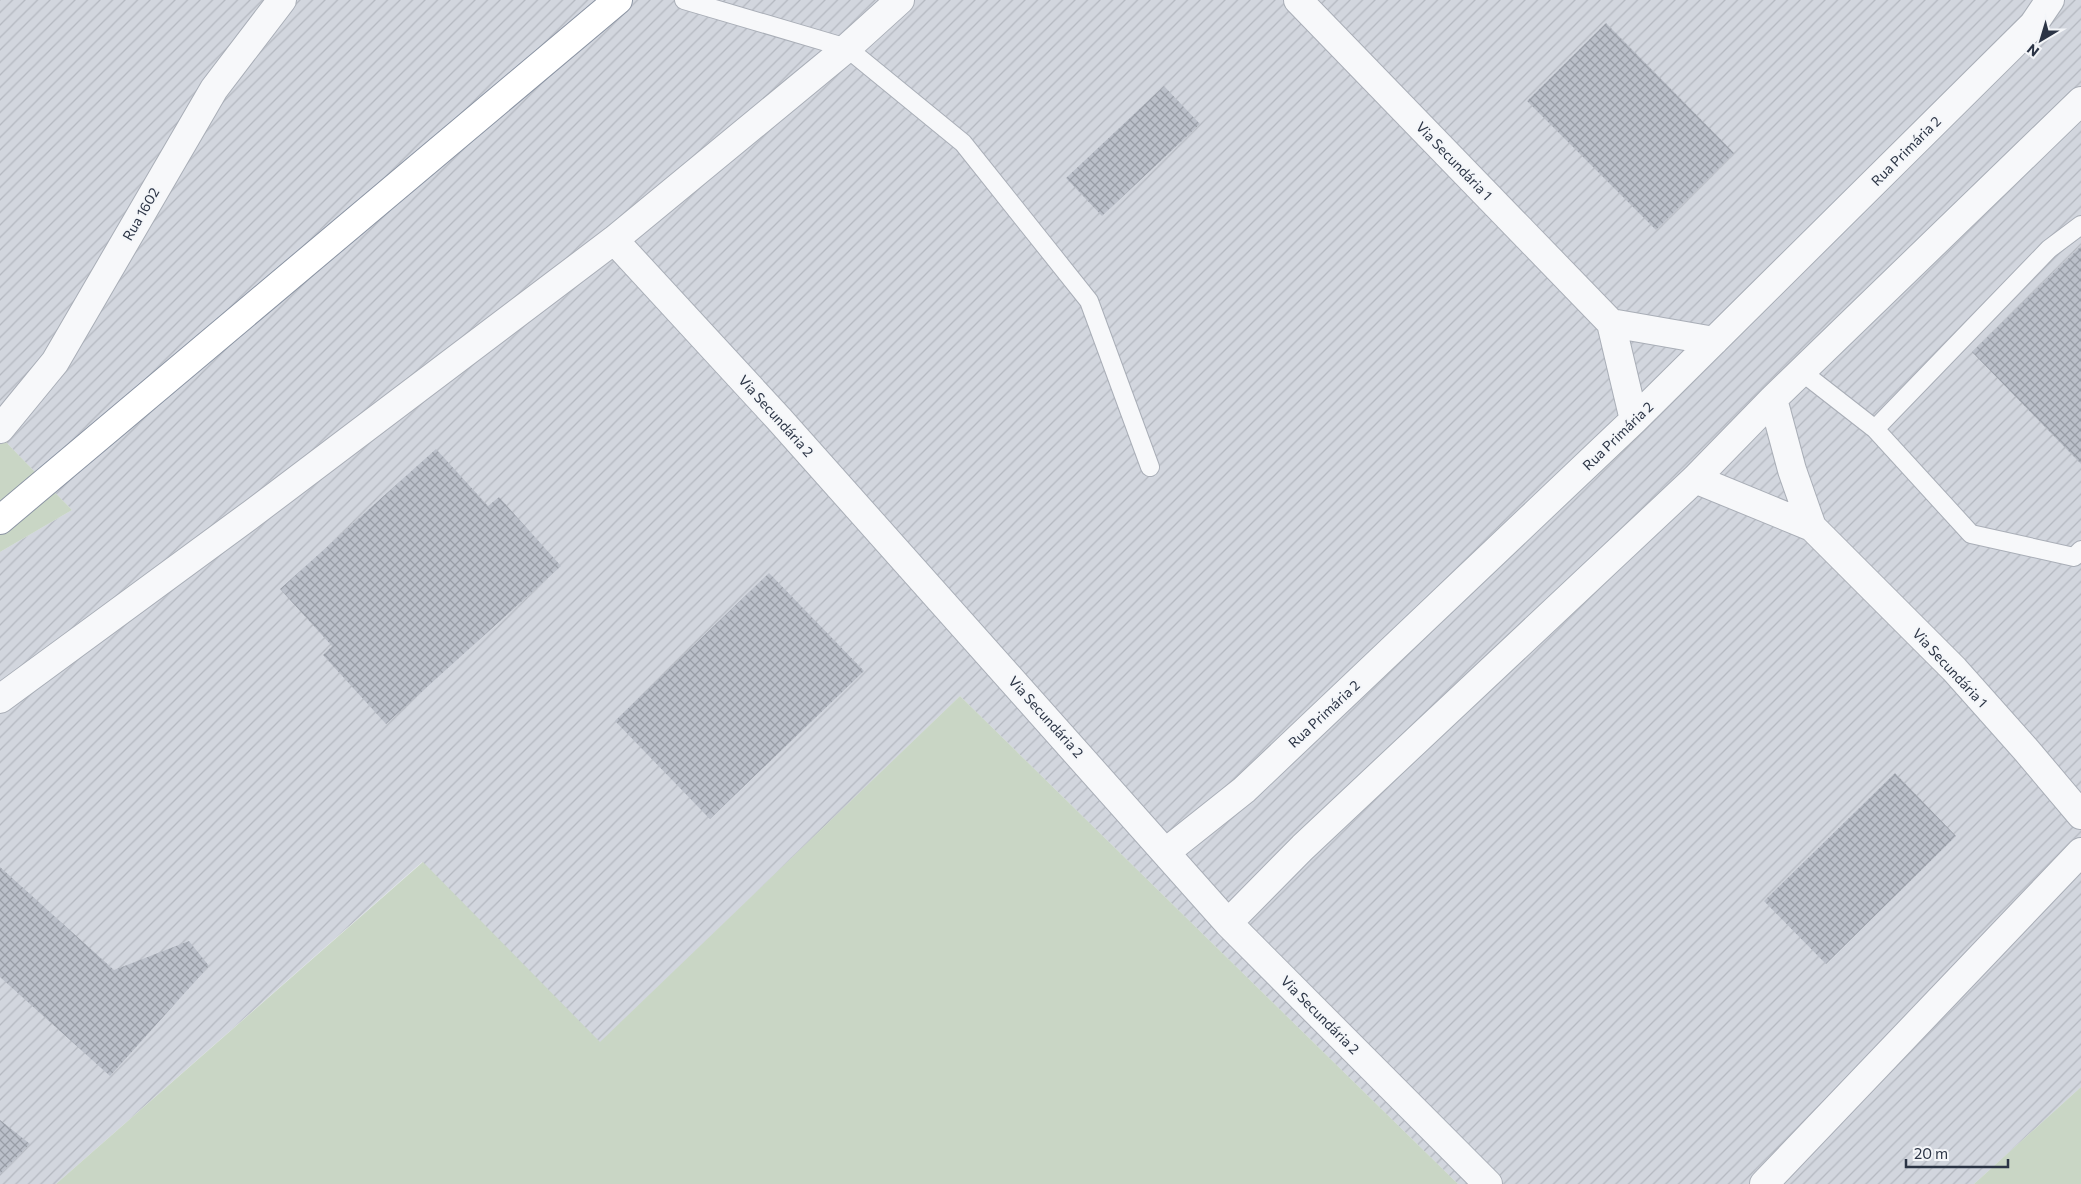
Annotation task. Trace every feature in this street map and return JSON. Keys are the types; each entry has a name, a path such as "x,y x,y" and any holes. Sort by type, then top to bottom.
{"highway":[{"path":"0,520 618,0"}],"street":[{"name":"Rua 1602","path":"0,429 55,362 214,88 282,0"},
{"path":"0,699 261,507 614,240 847,48 900,0"},
{"name":"Via Secundária 1","path":"1298,0 1611,322"},
{"name":"Rua Primária 2","path":"1166,852 1244,790 1634,420 2033,25 2050,0"},
{"path":"1228,923 1303,847 1696,479 1773,399 2081,101"},
{"name":"Via Secundária 2","path":"614,240 779,419 1228,923 1488,1184"},
{"path":"1634,420 1611,322 1714,341"},
{"path":"1773,399 1792,470 1812,527"},
{"path":"1696,479 1812,527"},
{"name":"Via Secundária 1","path":"1812,527 1954,669 2081,816"},
{"path":"1764,1184 2081,852"}],"lane":[{"path":"684,0 847,48 963,143 1088,301 1150,467"},
{"path":"1875,429 2049,249 2081,224"},
{"path":"1802,372 1875,429 1971,534 2074,557 2081,550"}],"shaded area":[{"path":"0,0 2081,0 2081,1087 1974,1184 1458,1184 960,696 600,1043 422,862 56,1184 0,1184 0,552 72,510 0,436"}],"green space":[{"path":"0,436 72,510 0,552"},
{"path":"960,696 1458,1184 56,1184 423,862 600,1042"},
{"path":"2081,1087 2081,1184 1974,1184"}],"building":[{"path":"1606,23 1734,153 1656,230 1527,101"},
{"path":"1164,86 1200,124 1102,216 1066,178"},
{"path":"2081,246 2081,464 1972,352"},
{"path":"436,449 488,506 499,497 561,566 386,724 323,655 332,646 280,589"},
{"path":"769,573 864,671 710,819 615,721"},
{"path":"1895,773 1956,836 1826,964 1764,901"},
{"path":"0,867 114,970 189,941 209,966 110,1076 0,977"},
{"path":"0,1120 30,1144 0,1174"}]}
